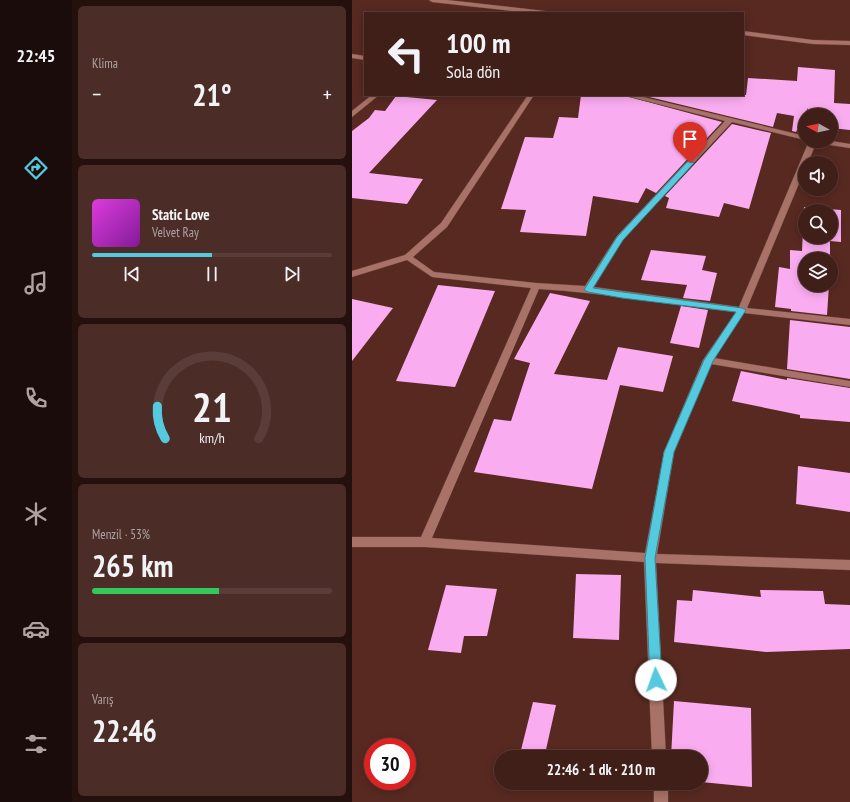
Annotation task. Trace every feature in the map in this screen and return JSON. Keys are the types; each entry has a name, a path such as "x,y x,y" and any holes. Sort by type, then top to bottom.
{"street":[{"path":"432,0 536,12"},
{"path":"744,33 813,42 850,43"},
{"path":"352,56 364,58"},
{"path":"352,115 375,96"},
{"path":"352,274 408,257 444,224 530,96"},
{"path":"630,96 798,136"},
{"path":"588,290 620,238 730,120"},
{"path":"838,144 850,146"},
{"path":"659,750 650,558 669,452 708,360 742,310 810,148"},
{"path":"408,257 432,274 536,286 588,290 850,322"},
{"path":"425,542 536,286"},
{"path":"708,360 850,384"},
{"path":"352,542 425,542 650,558 850,565"},
{"path":"661,790 661,802"}],"building":[{"path":"798,67 835,70 834,103 850,104 850,130 838,129 838,108 798,108 798,128 796,132 792,131 794,116 777,113 773,127 645,96 744,96 746,95 748,78 797,81"},
{"path":"396,96 437,100 369,173 423,179 407,204 352,198 352,131 369,118 375,110 385,111"},
{"path":"581,96 626,96 722,122 656,193 646,188 638,203 593,196 586,236 520,232 526,210 501,209 525,137 553,138 559,117 578,118"},
{"path":"732,124 771,133 749,209 724,203 719,217 666,208 669,198 665,196"},
{"path":"838,210 841,210 841,242 838,242"},
{"path":"802,244 830,244 830,252 798,252 798,292 829,292 827,315 791,311 791,309 775,307 779,267 790,269 790,250 802,251"},
{"path":"651,250 706,256 702,270 717,273 710,301 683,298 687,285 641,280"},
{"path":"438,285 495,291 455,387 396,381"},
{"path":"550,293 590,301 554,374 607,380 618,347 673,356 663,392 620,385 592,489 474,472 494,419 511,421 530,363 514,359"},
{"path":"352,299 393,308 352,361"},
{"path":"681,306 708,310 699,348 670,343"},
{"path":"790,320 850,327 850,379 787,369"},
{"path":"741,371 787,380 787,378 850,388 850,422 800,418 800,415 732,401"},
{"path":"798,466 850,473 850,512 796,504"},
{"path":"576,574 621,575 619,640 573,638"},
{"path":"446,585 497,589 487,636 464,636 461,653 428,650"},
{"path":"693,590 761,597 760,590 823,591 825,604 850,605 850,649 766,652 674,642 677,600 692,601"},
{"path":"674,701 751,708 752,787 708,783 708,750 671,750"},
{"path":"533,702 556,705 546,750 521,750"}],"route":[{"path":"656,680 650,558 669,452 708,360 742,310 588,290 620,238 690,163"}]}
